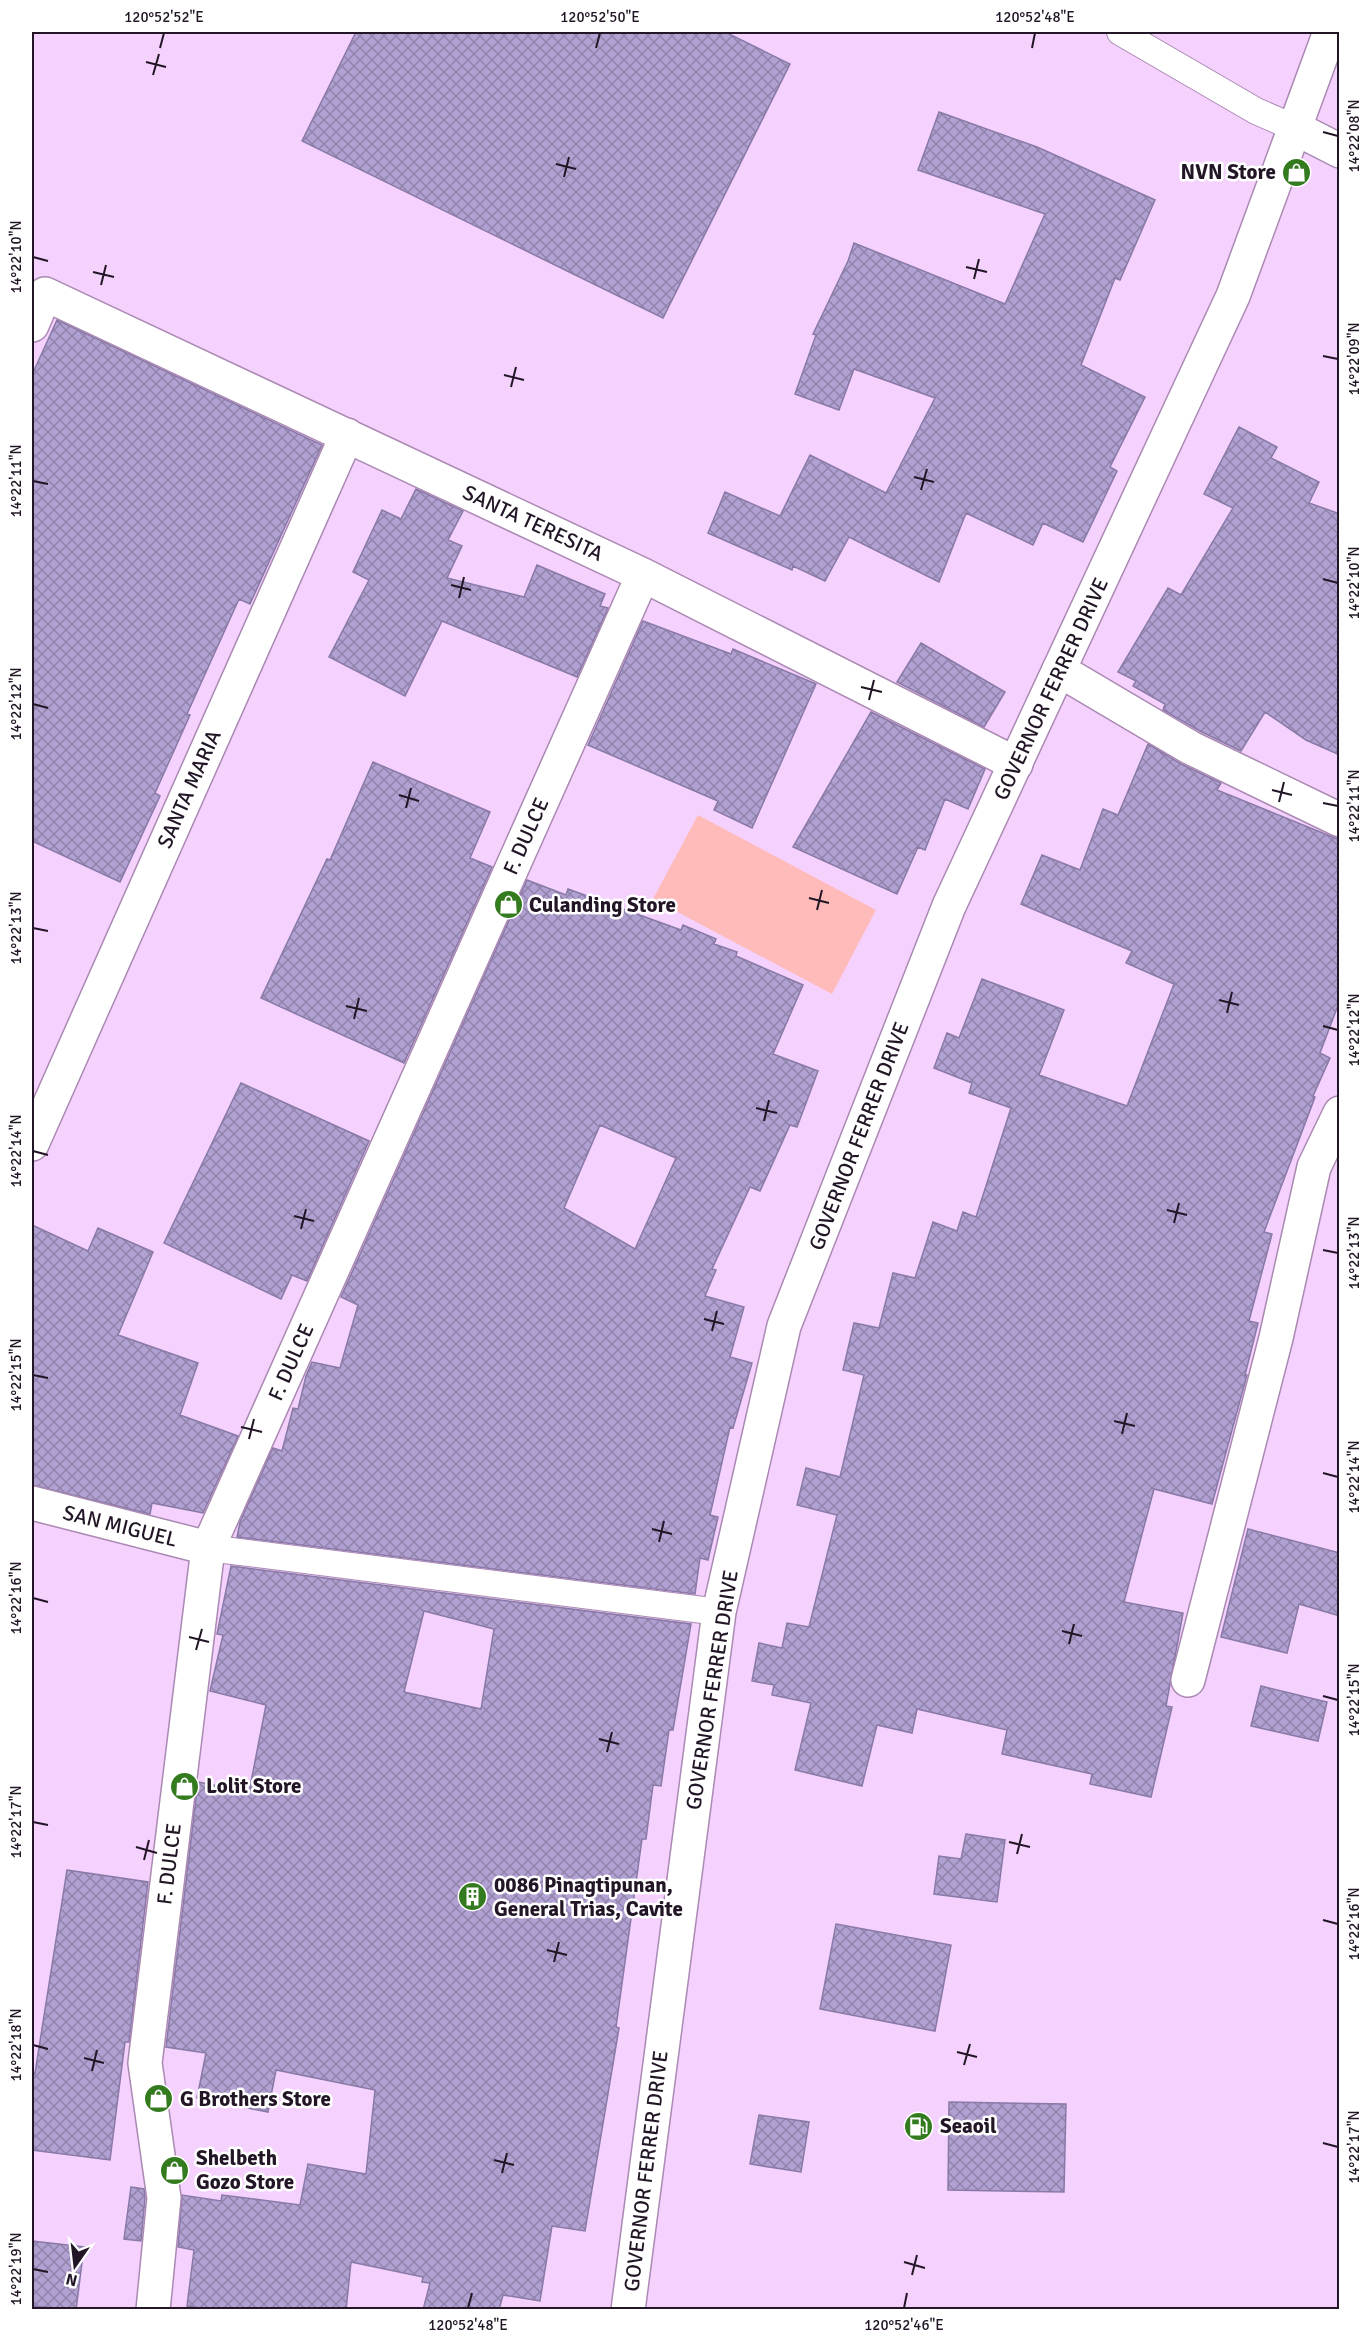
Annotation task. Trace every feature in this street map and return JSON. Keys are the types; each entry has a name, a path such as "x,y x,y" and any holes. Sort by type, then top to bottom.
{"street":[{"name":"GOVERNOR FERRER DRIVE","path":"628,2310 719,1612 784,1326 949,906 1233,296 1330,32"},
{"path":"1295,128 1340,151"},
{"name":"SANTA TERESITA","path":"32,325 45,294 643,575 1016,764"},
{"name":"SANTA MARIA","path":"32,1144 347,435"},
{"name":"F. DULCE","path":"153,2310 164,2198 145,2063 208,1548 643,575"},
{"path":"1059,670 1191,748 1340,820"},
{"path":"1188,1680 1276,1338 1314,1167 1340,1113"},
{"name":"SAN MIGUEL","path":"32,1503 208,1548"}],"lane":[{"path":"1120,32 1256,111 1295,128"},
{"path":"208,1548 719,1612"}],"shaded area":[{"path":"698,815 876,910 832,994 653,899"}],"building":[{"path":"356,32 725,32 790,64 663,318 302,141"},
{"path":"939,112 1037,147 1155,200 1120,280 1115,278 1081,365 1145,397 1110,467 1117,471 1083,542 1043,523 1033,545 966,513 939,582 849,537 825,581 793,566 792,570 708,533 725,492 780,516 810,455 886,493 935,398 854,369 839,410 795,394 816,335 813,334 848,261 854,243 1005,304 1045,214 918,170"},
{"path":"57,320 322,445 250,604 239,599 187,714 190,715 155,793 160,796 120,882 32,841 32,375"},
{"path":"1239,427 1277,447 1271,458 1319,482 1309,503 1340,514 1340,755 1306,740 1265,712 1241,751 1163,710 1165,704 1133,686 1136,681 1118,672 1168,588 1181,595 1233,508 1204,494"},
{"path":"416,489 463,511 448,540 462,546 447,578 524,597 537,565 605,594 600,606 608,608 577,677 442,621 405,696 329,657 369,580 353,572 382,510 401,519"},
{"path":"643,621 731,654 733,649 816,684 752,828 714,810 718,801 588,745"},
{"path":"921,643 1005,692 984,727 897,682"},
{"path":"871,712 985,769 968,809 945,799 925,850 918,847 897,894 793,847"},
{"path":"1148,744 1181,764 1221,783 1217,790 1340,840 1340,1000 1320,1053 1330,1058 1313,1096 1315,1097 1264,1232 1272,1234 1249,1321 1258,1323 1245,1375 1247,1375 1212,1504 1154,1489 1124,1602 1183,1613 1166,1706 1172,1707 1151,1797 1090,1784 1092,1774 1002,1754 1007,1730 917,1709 912,1733 877,1725 862,1786 795,1770 811,1703 772,1695 774,1685 752,1681 759,1643 782,1648 787,1623 809,1627 837,1515 797,1505 806,1468 840,1477 864,1375 843,1370 854,1323 879,1328 893,1273 915,1278 933,1222 957,1231 963,1212 976,1217 1011,1108 969,1093 972,1083 934,1068 947,1033 959,1038 982,979 1064,1010 1039,1075 1127,1106 1174,984 1126,963 1132,951 1021,904 1042,855 1080,870 1103,809 1118,815"},
{"path":"373,762 490,812 470,858 492,867 404,1063 261,998 327,859 330,860"},
{"path":"527,880 566,895 568,889 681,930 683,925 716,939 714,944 737,952 736,956 803,985 773,1054 818,1071 797,1127 790,1125 760,1191 750,1187 712,1269 716,1270 705,1296 744,1307 730,1357 752,1363 733,1428 730,1427 710,1515 718,1517 708,1560 700,1558 695,1594 237,1537 240,1522 273,1448 282,1451 293,1408 298,1409 312,1362 340,1368 358,1305 341,1297","holes":["600,1125 676,1158 635,1249 564,1208"]},
{"path":"241,1083 369,1141 307,1281 292,1275 281,1299 164,1243"},
{"path":"32,1225 88,1251 98,1228 153,1252 118,1335 198,1363 180,1415 238,1436 203,1513 152,1503 150,1514 32,1485"},
{"path":"1248,1529 1340,1553 1340,1616 1299,1604 1287,1653 1221,1637"},
{"path":"231,1566 691,1624 673,1730 669,1730 661,1786 653,1785 646,1839 642,1839 616,2027 619,2028 585,2231 552,2226 540,2301 503,2295 499,2310 423,2310 430,2283 422,2282 423,2277 351,2262 346,2310 213,2310 187,2306 194,2250 178,2247 182,2195 221,2201 222,2195 300,2205 308,2164 366,2174 375,2090 276,2070 268,2112 197,2098 206,2053 166,2047 198,1782 249,1792 266,1705 210,1691 223,1635 217,1634","holes":["424,1611 494,1629 481,1709 404,1692"]},
{"path":"1261,1686 1327,1702 1318,1741 1251,1726"},
{"path":"966,1834 1005,1840 997,1902 934,1894 939,1856 961,1859"},
{"path":"67,1870 148,1882 129,2042 125,2042 110,2160 32,2150 32,2072 35,2073"},
{"path":"836,1924 951,1945 935,2031 820,2009"},
{"path":"949,2102 1066,2104 1064,2192 948,2190"},
{"path":"759,2115 809,2122 801,2172 750,2164"},
{"path":"131,2187 144,2189 141,2241 124,2239"},
{"path":"32,2241 84,2247 76,2310 32,2306"}],"place":[{"name":"NVN Store","path":"1297,172"},
{"name":"Culanding Store","path":"508,905"},
{"name":"Lolit Store","path":"185,1786"},
{"name":"0086 Pinagtipunan, General Trias, Cavite","path":"473,1897"},
{"name":"G Brothers Store","path":"159,2099"},
{"name":"Seaoil","path":"919,2126"},
{"name":"Shelbeth Gozo Store","path":"175,2170"}]}
